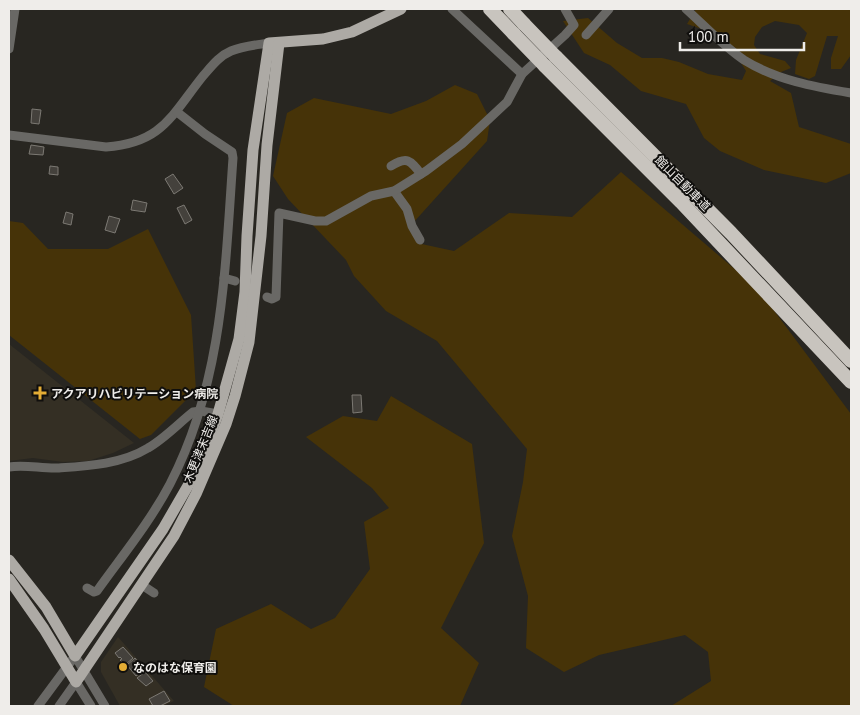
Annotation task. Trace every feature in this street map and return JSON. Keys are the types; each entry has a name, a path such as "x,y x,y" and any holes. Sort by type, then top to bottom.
{"highway":[{"name":"館山自動車道","path":"490,9 556,57 731,233 851,360"},
{"name":"館山自動車道","path":"510,9 519,29 545,66 681,202 851,382"}],"main road":[{"path":"274,43 322,39 352,32 402,9"},
{"name":"木更津末吉線","path":"76,682 174,536 196,494 226,424 235,396 249,342 263,206 274,43"},
{"name":"木更津末吉線","path":"75,656 167,522 189,484 218,414 239,339 245,292 253,150 274,43"},
{"path":"9,560 46,607 75,656"},
{"path":"9,579 44,629 76,682"}],"street":[{"path":"9,48 15,9"},
{"path":"452,9 522,74"},
{"path":"263,206 279,213 315,221 326,221 371,196 394,191 421,174 462,144 507,102 522,74 574,25 566,9"},
{"path":"586,35 609,9"},
{"path":"686,9 727,47 745,60 764,70 819,88 851,93"},
{"path":"9,135 106,147 121,146 150,136 161,129 177,112 192,90 218,60 230,52 244,47 274,43"},
{"path":"87,588 94,592 97,591 153,513 170,484 193,435 201,411 217,339 224,278 232,152 177,112"},
{"path":"391,166 401,160 405,160 410,162 421,174"},
{"path":"394,191 406,209 412,226 420,240"},
{"path":"267,297 276,298 279,213"},
{"path":"224,278 235,281"},
{"path":"9,467 57,468 100,464 131,456 149,448 193,412 201,411 218,414"},
{"path":"142,585 154,593"},
{"path":"38,706 68,668 75,656 105,706"},
{"path":"59,706 76,682 91,706"}],"shaded area":[{"path":"696,9 851,9 851,55 841,69 831,69 831,58 838,36 827,36 815,76 809,79 795,74 796,60 807,33 799,25 775,21 762,27 755,37 754,45 760,54 785,61 791,68 781,72 770,81 791,93 799,127 851,144 851,173 826,183 764,170 720,151 704,138 686,104 641,91 610,65 584,53 563,21 588,18 617,43 642,58 662,58 679,62 708,74 742,80 746,71 725,37 687,24"},
{"path":"455,85 477,94 490,120 487,141 413,223 417,243 454,251 509,213 572,217 621,172 758,289 851,414 851,706 671,706 711,681 708,652 685,635 599,655 564,672 526,648 528,596 512,536 523,482 527,449 437,341 386,311 354,276 346,260 288,199 273,176 287,113 314,98 391,114 426,101"},
{"path":"9,221 23,223 48,249 108,249 148,229 191,315 196,390 151,435 140,439 9,335"},
{"name":"アクアリハビリテーション病院","path":"9,344 134,443 113,453 88,461 63,462 33,458 9,461"},
{"path":"391,396 472,444 484,543 441,628 479,663 460,706 234,706 204,687 216,629 271,604 311,629 335,618 370,569 364,522 389,508 372,488 306,437 343,416 377,421"},
{"name":"なのはな保育園","path":"118,637 174,701 163,706 120,706 101,672 101,662"}],"building":[{"path":"32,109 41,110 39,124 31,123"},
{"path":"31,145 44,147 43,155 29,154"},
{"path":"50,166 58,167 58,175 49,174"},
{"path":"173,174 183,188 174,194 165,179"},
{"path":"133,200 147,203 145,212 131,210"},
{"path":"184,205 192,220 185,224 177,208"},
{"path":"66,212 73,214 71,225 63,223"},
{"path":"109,216 120,219 115,233 105,230"},
{"path":"352,395 361,395 362,412 353,413"},
{"path":"123,647 133,658 125,665 120,660 122,659 115,653"},
{"path":"135,658 144,670 136,676 127,665"},
{"path":"145,672 153,681 146,686 137,678"},
{"path":"164,691 170,701 160,706 153,706 149,699"}],"place":[{"name":"アクアリハビリテーション病院","path":"40,393"},
{"name":"なのはな保育園","path":"123,667"}]}
